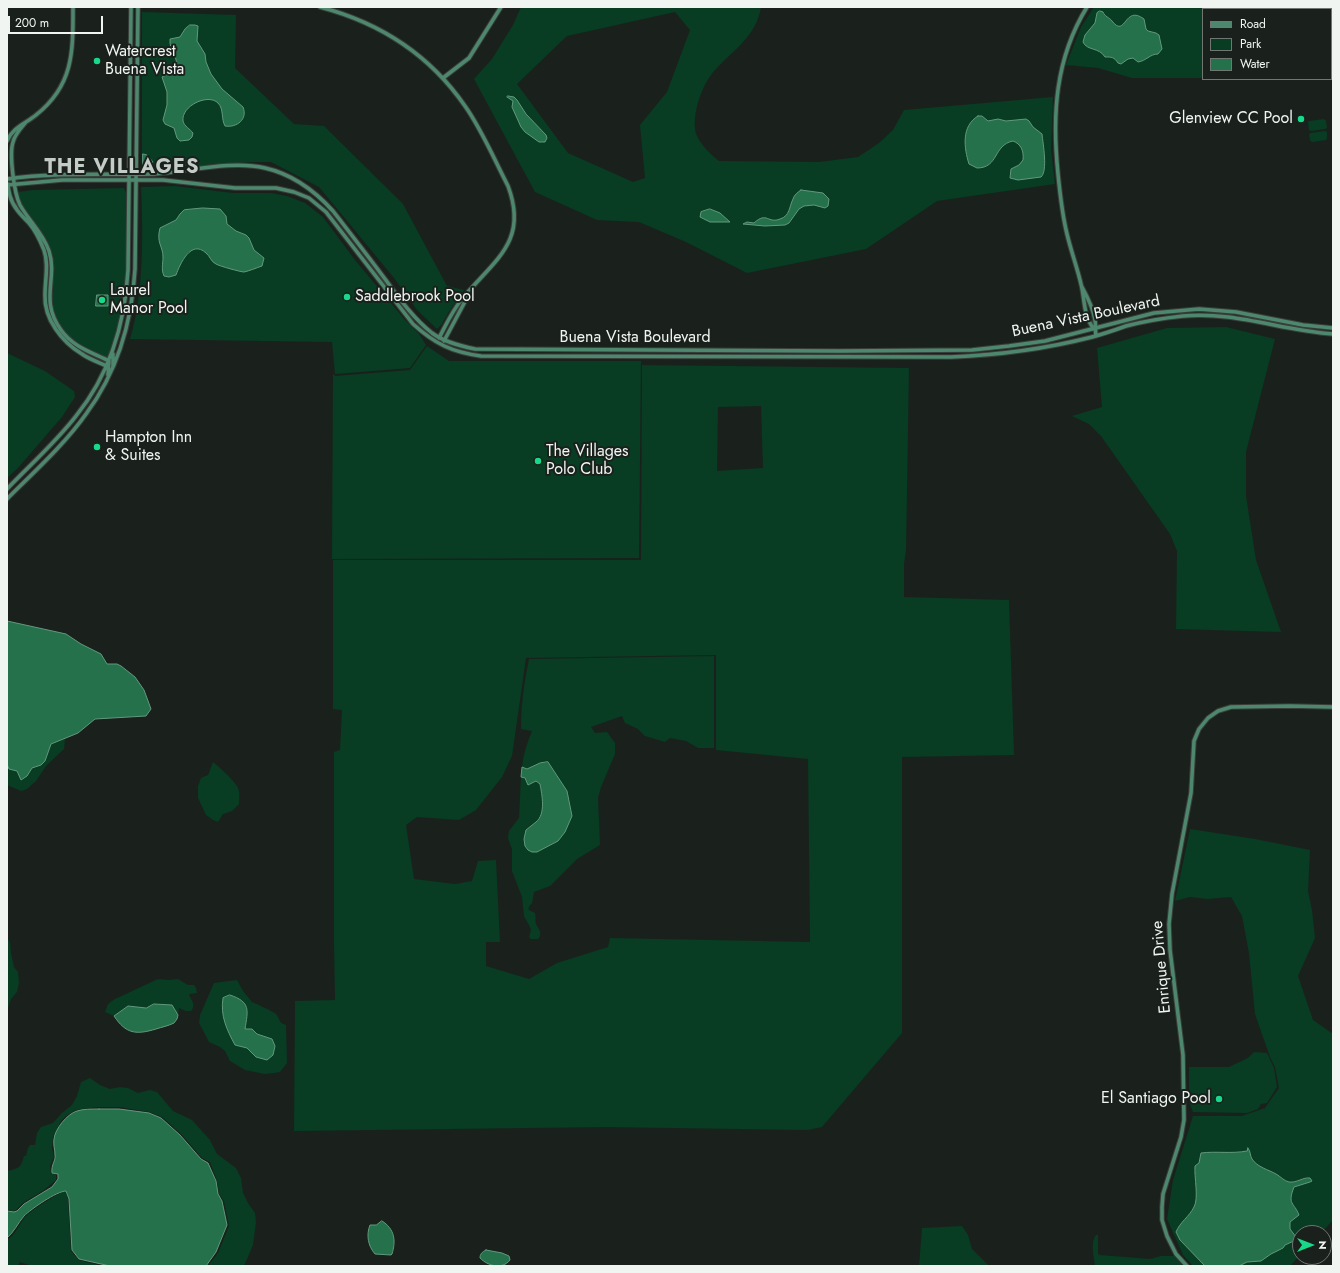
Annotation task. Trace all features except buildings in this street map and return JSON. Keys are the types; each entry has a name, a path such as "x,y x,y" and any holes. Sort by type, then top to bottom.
{"main road":[{"path":"7,141 15,129 49,104 61,87 67,73 72,49 73,7"},
{"path":"7,489 76,416 95,389 107,366 122,322 127,287 131,7"},
{"path":"7,499 72,432 86,415 107,380 123,342 132,306 135,269 138,7"},
{"path":"320,7 351,16 385,32 430,64 443,78 465,107 508,186 515,207 514,228 509,242 501,255 460,304 436,342"},
{"path":"443,78 469,58 502,7"},
{"path":"1087,7 1076,28 1064,59 1057,90 1055,121 1056,154 1067,232 1081,284 1089,323 1094,329"},
{"path":"26,122 17,132 12,146 11,157 16,196 24,216 38,236 45,252 47,274 44,297 48,316 59,334 67,343 82,355 107,366"},
{"name":"Buena Vista Boulevard","path":"7,179 55,174 136,174 244,166 264,168 287,175 310,189 323,200 340,220 398,297 419,321 432,333 444,340 474,349 972,350 1045,341 1154,313 1199,309 1236,312 1303,325 1333,328"},
{"path":"7,179 7,185 12,202 44,238 49,251 51,259 49,295 52,314 57,324 67,337 85,350 109,361"},
{"name":"Buena Vista Boulevard","path":"7,185 62,180 163,180 235,188 276,188 294,192 308,198 326,212 413,324 442,346 467,354 481,356 951,357 1014,352 1059,345 1147,321 1198,316 1219,316 1294,330 1333,334"},
{"path":"1081,284 1090,302 1095,321 1094,329 1096,336"},
{"path":"442,346 460,304"},
{"path":"113,368 112,361 115,345"},
{"path":"82,355 85,350"},
{"path":"624,350 624,356"},
{"path":"107,380 109,361"},
{"name":"Enrique Drive","path":"1187,1266 1176,1254 1166,1234 1162,1220 1162,1207 1163,1194 1181,1137 1184,1120 1183,1055 1170,950 1169,924 1172,894 1191,793 1194,741 1199,729 1208,718 1218,711 1231,706 1333,707"}],"green space":[{"path":"521,7 761,7 754,28 748,37 711,75 700,96 695,122 697,136 706,150 719,161 819,162 858,157 879,143 893,130 904,110 1053,97 1051,149 1055,184 937,201 866,249 747,273 686,242 639,222 597,220 535,192 474,79 492,59 513,25","holes":["675,12 690,30 667,92 640,125 645,178 633,182 568,153 517,84 567,36"]},
{"path":"1094,7 1333,7 1333,15 1332,8 1202,8 1202,78 1132,78 1098,68 1066,65 1081,27"},
{"path":"142,12 236,15 235,68 294,124 324,126 403,204 447,286 464,290 442,324 437,329 417,310 394,278 319,187 271,162 199,166 142,167"},
{"path":"1324,119 1326,121 1327,128 1311,131 1309,130 1309,121"},
{"path":"1325,131 1327,132 1326,140 1312,142 1310,140 1309,134"},
{"path":"175,186 233,193 271,193 287,196 305,203 323,217 355,260 405,320 419,334 426,345 410,368 335,374 332,342 130,339 138,303 142,264 141,187"},
{"path":"124,188 126,192 126,277 124,298 115,339 107,358 82,347 73,341 62,330 58,323 51,301 53,266 51,250 48,242 23,207 18,192 33,190"},
{"path":"1226,327 1275,339 1246,452 1246,496 1256,560 1281,632 1176,629 1177,551 1170,534 1101,436 1089,424 1072,416 1102,407 1097,348 1167,328"},
{"path":"427,346 449,361 641,361 639,558 332,559 333,370 333,374 335,376 410,370"},
{"path":"7,353 45,371 74,391 75,397 62,417 18,468 7,478"},
{"path":"642,365 909,368 904,597 1009,600 1014,755 902,757 902,1033 822,1127 807,1130 606,1127 294,1131 295,1001 335,1000 334,752 340,750 342,710 333,709 333,560 641,560","holes":["761,406 763,468 717,471 718,407","716,655 716,750 808,759 810,942 610,938 608,947 557,963 529,979 486,966 486,942 500,942 496,860 478,861 472,881 455,884 414,879 406,825 417,817 459,820 476,810 502,777 512,756 526,658"]},
{"path":"714,656 714,748 698,748 686,741 670,738 665,742 645,736 638,729 625,723 622,716 591,727 595,733 607,732 615,743 615,754 598,798 600,845 577,859 550,886 534,892 529,910 535,913 536,924 540,933 538,939 531,939 529,937 531,930 524,916 522,897 512,871 512,849 508,838 509,831 519,818 521,777 532,783 536,781 540,784 542,793 541,814 536,822 526,830 537,852 558,841 571,809 567,791 548,762 527,769 522,767 523,758 532,731 521,729 523,694 529,659"},
{"path":"65,739 64,749 46,766 36,781 27,789 21,791 7,785 7,764 10,769 17,771 21,780 27,776 32,768 37,767 48,753 51,744"},
{"path":"213,762 233,781 238,788 239,794 239,804 232,811 223,814 218,822 206,815 198,798 198,786 201,778 208,775"},
{"path":"1190,829 1255,839 1310,850 1308,891 1315,938 1298,976 1313,1020 1333,1034 1333,1220 1328,1225 1292,1225 1292,1264 1290,1266 1193,1266 1183,1255 1167,1219 1173,1180 1193,1116 1242,1116 1265,1108 1279,1088 1275,1067 1255,1014 1249,953 1242,916 1231,897 1208,899 1190,897 1175,901"},
{"path":"7,938 10,942 14,967 18,972 19,983 17,992 11,999 7,1011"},
{"path":"158,979 178,979 188,985 194,985 197,993 189,995 193,1005 191,1011 186,1011 179,1008 178,1015 172,1005 155,1004 146,1008 128,1006 114,1016 105,1012 108,1004 115,999"},
{"path":"237,980 243,991 252,1002 275,1013 281,1023 286,1025 287,1063 280,1072 265,1074 245,1070 230,1061 225,1051 220,1047 209,1042 199,1023 200,1015 214,983","holes":["245,1029 252,1029 257,1034 272,1039 275,1046 256,1057 247,1048 235,1045"]},
{"path":"1254,1052 1267,1053 1274,1068 1277,1087 1267,1103 1261,1104 1258,1109 1247,1113 1193,1112 1189,1102 1189,1067 1229,1067 1248,1058"},
{"path":"90,1078 100,1085 110,1089 120,1087 128,1088 138,1093 150,1090 157,1092 173,1111 192,1120 210,1140 217,1154 236,1168 241,1178 243,1193 255,1213 256,1222 253,1245 244,1266 208,1266 218,1253 229,1226 224,1201 219,1194 217,1181 210,1162 202,1158 181,1134 162,1117 149,1112 119,1107 99,1107 76,1110 66,1116 61,1121 53,1137 52,1148 54,1157 50,1166 51,1173 56,1175 56,1180 44,1190 23,1203 16,1210 7,1210 7,1171 19,1167 24,1156 26,1156 30,1145 35,1145 37,1133 41,1127 53,1123 72,1105 77,1096 81,1082"},
{"path":"62,1192 66,1192 68,1199 71,1251 79,1260 102,1266 32,1266 20,1262 18,1266 7,1266 7,1240 17,1230 25,1217 43,1203"},
{"path":"962,1226 968,1235 972,1249 989,1266 919,1266 922,1228"},
{"path":"1096,1235 1098,1235 1098,1254 1100,1255 1150,1259 1161,1256 1175,1256 1182,1264 1180,1266 1095,1266 1093,1242"}],"water":[{"path":"1100,11 1120,26 1133,16 1144,19 1146,29 1159,35 1162,49 1158,54 1141,61 1138,62 1133,58 1128,59 1121,64 1113,58 1105,57 1100,52 1087,47 1083,42 1085,35 1095,23 1097,13"},
{"path":"190,25 198,26 197,41 205,54 206,62 211,74 222,89 243,107 244,115 243,119 234,126 225,126 220,105 214,100 202,100 186,110 183,121 193,133 189,140 180,141 177,138 174,128 165,124 163,120 167,105 167,92 162,77 176,70 177,65 171,48 170,39 180,37 185,29"},
{"path":"507,97 514,97 517,100 526,114 546,135 547,138 545,142 539,142 525,132 521,127 512,107 513,101"},
{"path":"978,116 982,116 988,121 998,119 1006,121 1026,119 1029,121 1033,127 1042,134 1045,163 1041,177 1018,180 1010,178 1011,169 1019,165 1023,160 1021,148 1013,141 1002,147 993,161 984,167 977,168 969,164 965,144 966,131 973,120"},
{"path":"143,154 147,155 153,162 147,167 143,166"},
{"path":"801,190 823,193 829,199 828,206 825,208 814,205 804,206 799,209 789,223 785,225 765,226 743,224 747,222 754,223 762,218 776,220 783,218 786,216 794,196"},
{"path":"203,208 220,209 226,216 227,224 236,231 246,235 249,238 254,250 264,258 262,266 244,272 235,270 216,264 201,249 196,249 191,251 183,260 176,275 169,277 164,276 162,269 163,253 159,241 160,228 176,220 184,210"},
{"path":"710,209 720,213 730,222 710,222 700,217 701,212"},
{"name":"Laurel Manor Pool","path":"97,295 108,295 108,306 96,306"},
{"path":"7,621 66,634 81,644 101,654 107,664 117,664 121,666 135,677 144,690 151,709 146,716 95,719 78,733 51,744 45,761 41,765 32,768 27,776 21,780 17,771 9,769 7,764"},
{"path":"548,762 567,791 572,816 565,832 558,841 537,852 532,852 525,846 524,839 526,830 539,819 542,809 542,799 540,784 536,781 528,785 525,778 521,777 522,767 527,769 540,763"},
{"path":"230,995 245,1004 247,1017 245,1029 252,1029 257,1034 272,1039 275,1046 273,1055 267,1060 256,1057 247,1048 235,1045 227,1028 222,1011 223,998"},
{"path":"154,1004 172,1005 178,1015 174,1023 149,1031 132,1032 127,1030 118,1022 114,1016 128,1006 146,1008"},
{"path":"88,1109 119,1109 149,1113 161,1118 180,1135 201,1159 208,1163 216,1181 218,1194 222,1201 227,1225 216,1252 206,1266 110,1266 79,1259 72,1250 69,1199 66,1191 51,1197 27,1213 7,1238 7,1211 17,1211 24,1204 52,1187 58,1179 58,1174 52,1173 55,1157 54,1139 59,1127 69,1115 77,1111"},
{"path":"1248,1148 1254,1162 1276,1174 1285,1181 1295,1182 1305,1178 1310,1178 1312,1181 1294,1187 1292,1193 1291,1200 1299,1215 1290,1222 1292,1242 1261,1261 1247,1262 1239,1266 1205,1266 1180,1240 1176,1232 1194,1207 1196,1198 1195,1166 1199,1163 1201,1153 1247,1151"},
{"path":"382,1221 390,1228 392,1232 394,1244 391,1255 375,1254 369,1244 368,1233 370,1225 376,1225"},
{"path":"486,1250 502,1253 509,1256 510,1260 503,1265 491,1265 480,1258 480,1255"}],"place":[{"name":"Watercrest Buena Vista","path":"97,61"},
{"name":"Glenview CC Pool","path":"1301,119"},
{"name":"Saddlebrook Pool","path":"347,297"},
{"name":"Laurel Manor Pool","path":"102,300"},
{"name":"Hampton Inn & Suites","path":"97,447"},
{"name":"The Villages Polo Club","path":"538,461"},
{"name":"El Santiago Pool","path":"1219,1099"}],"district":[{"name":"THE VILLAGES","path":"122,168"}]}
